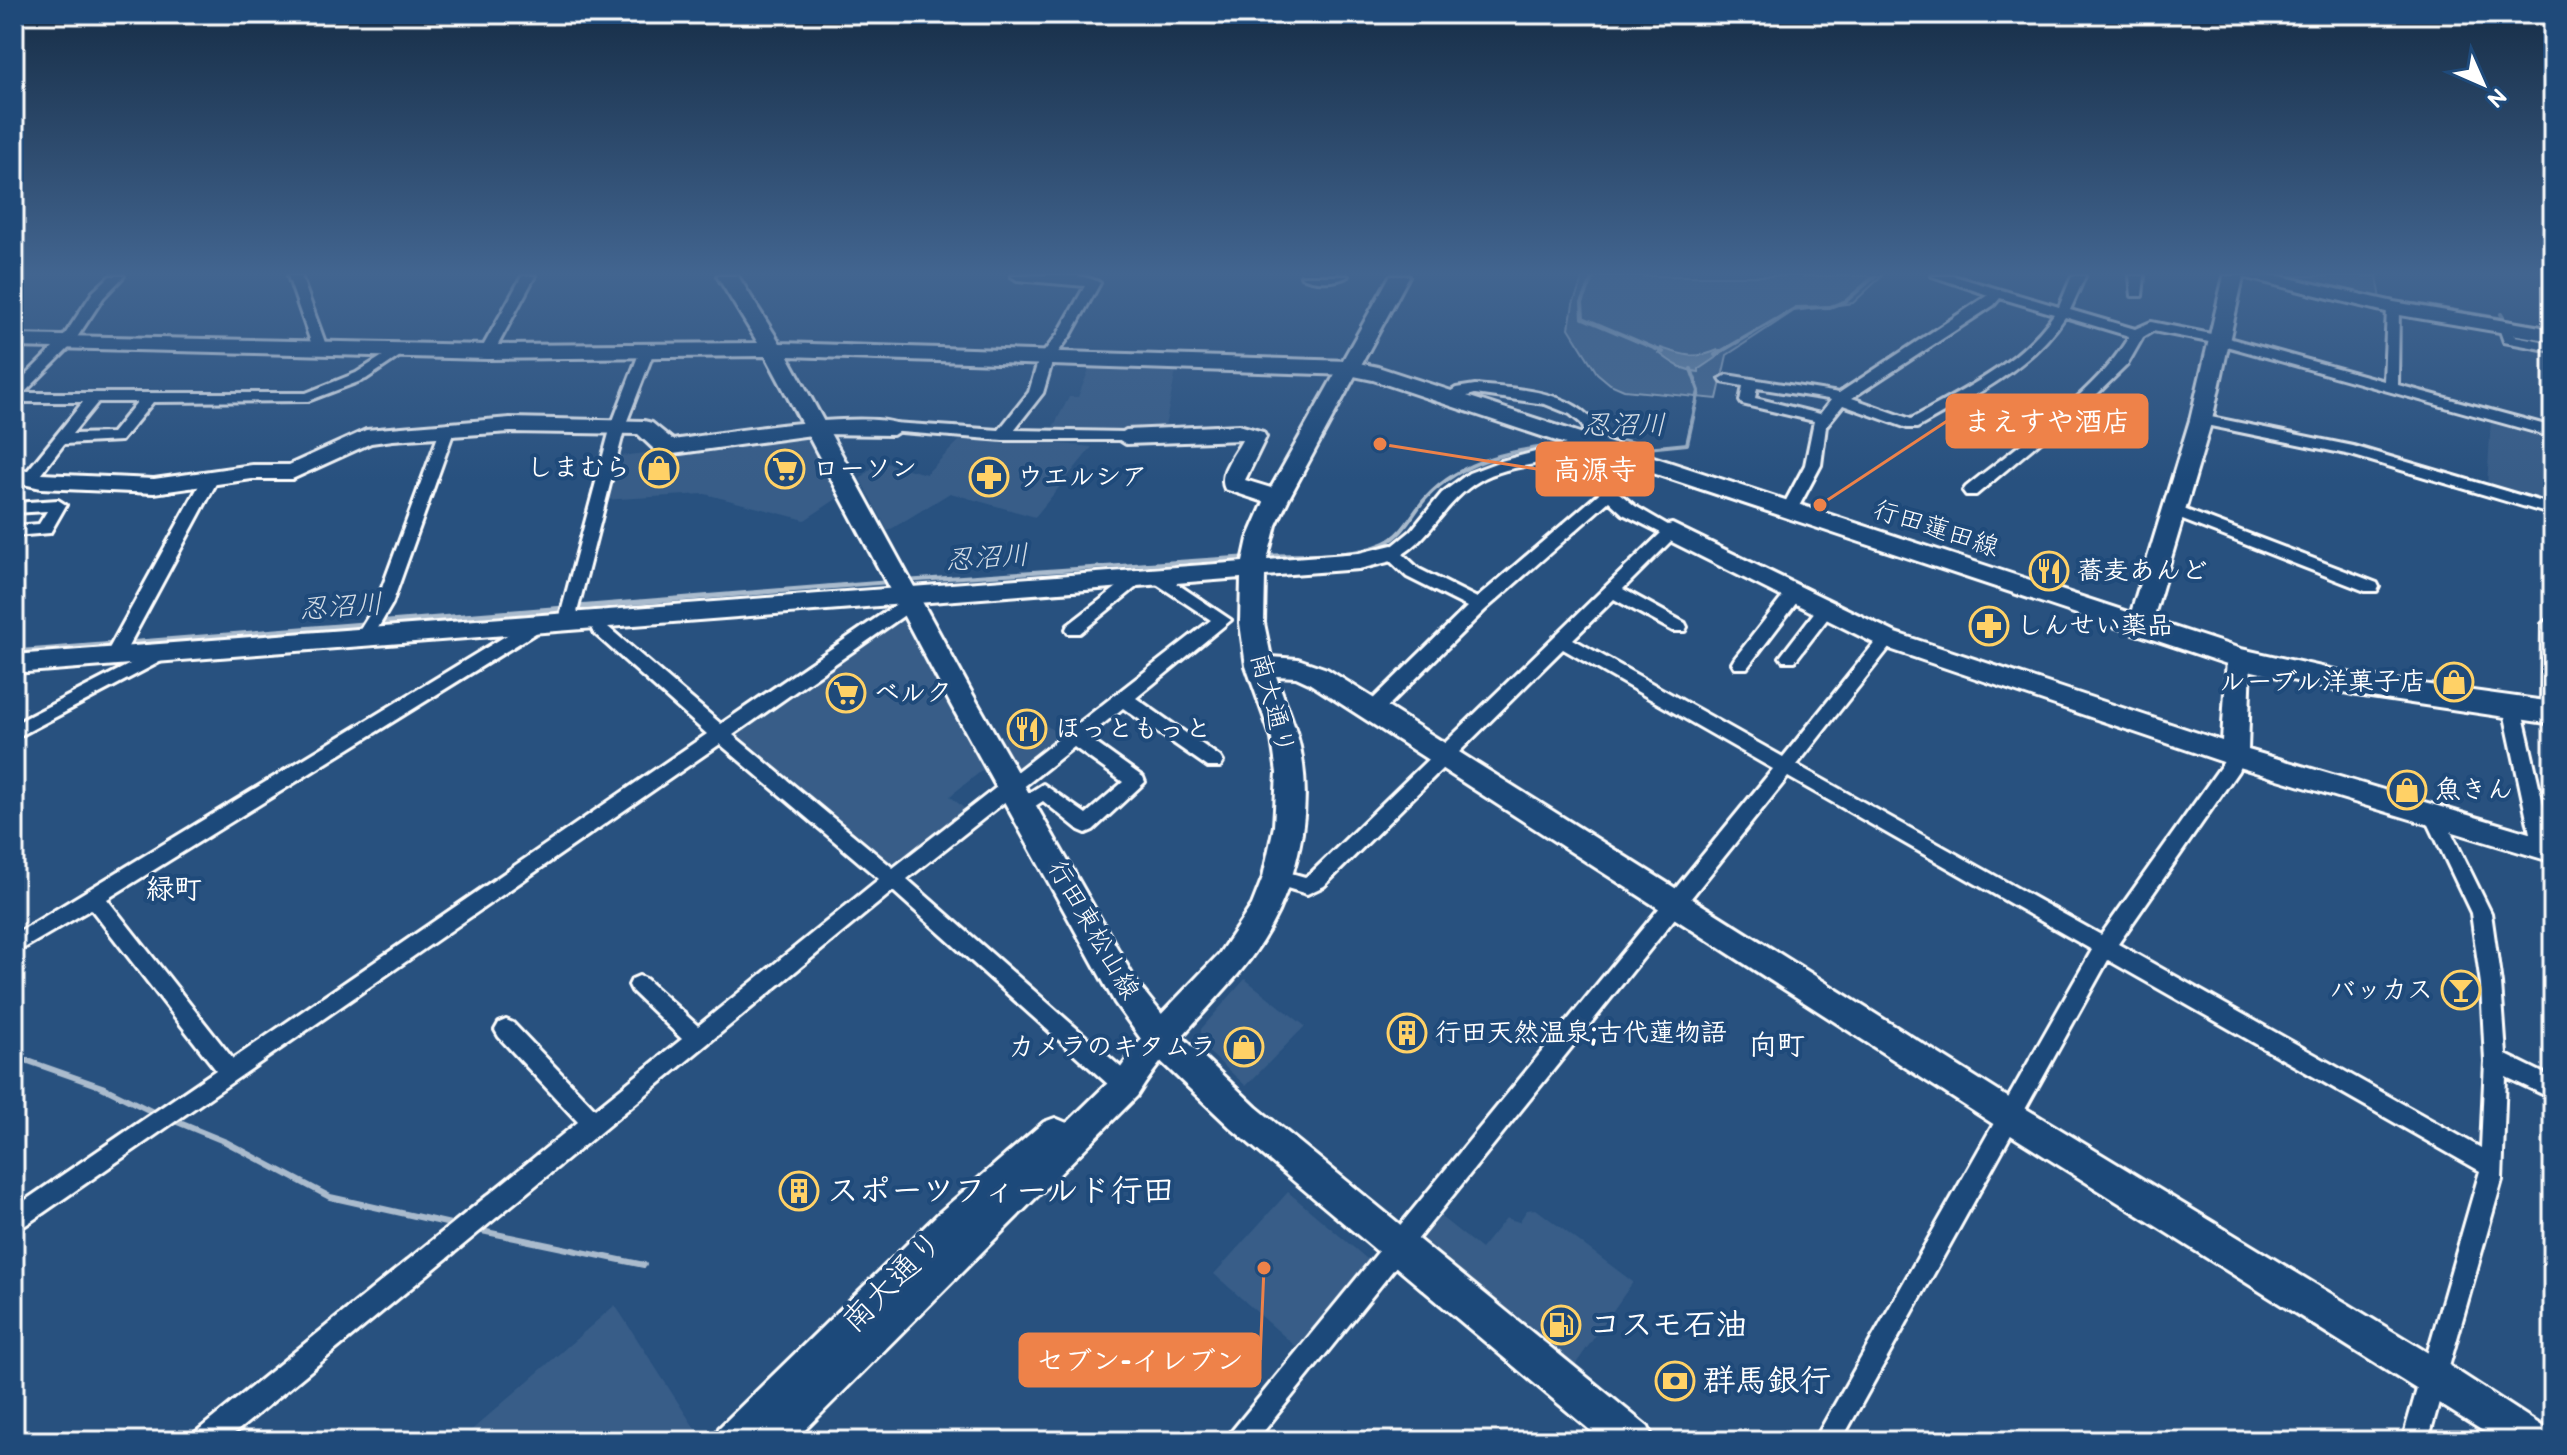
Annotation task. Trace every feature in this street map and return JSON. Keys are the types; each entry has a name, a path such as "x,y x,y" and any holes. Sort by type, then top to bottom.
{"main road":[{"name":"行田蓮田線","path":"147,344 487,352 776,349 1349,368 1449,397 2239,658 2357,685 2551,713"},
{"name":"行田東松山線","path":"773,344 908,599 1126,993 1161,1039 1244,1118 1634,1441"}],"street":[{"path":"14,396 65,344"},
{"path":"319,344 320,348"},
{"path":"487,352 491,344"},
{"path":"1003,435 1036,393 1046,358 1057,344"},
{"name":"南大通り","path":"732,1441 952,1224 1126,1073 1247,944 1268,904 1277,877 1288,827 1292,783 1285,741 1259,666 1252,623 1254,568 1260,540 1278,498 1362,344"},
{"path":"1789,510 1813,465 1817,431 1824,419 1841,398 1922,344"},
{"path":"1727,379 1841,398 1912,425 2031,353 2039,344"},
{"path":"1971,491 2091,392 2122,362 2132,344"},
{"path":"2139,626 2201,420 2220,344"},
{"path":"2235,344 2553,432"},
{"path":"2391,386 2393,344"},
{"path":"14,396 308,397 361,376 402,350"},
{"path":"567,620 618,426 647,351"},
{"path":"1751,382 1747,401 1824,419"},
{"path":"22,477 60,439 95,397"},
{"path":"60,439 116,438 149,397"},
{"path":"2201,420 2353,451 2553,510"},
{"path":"22,477 154,486 252,472 292,472 366,437 448,428 644,428 663,445 673,447 819,427 1126,437 1239,432 1255,437 1234,475 1233,484 1278,498"},
{"path":"365,636 384,604 448,428"},
{"path":"14,664 567,620 908,599 1147,576 1359,561 1392,553 1409,544 1433,519 1448,497 1482,472 1592,444"},
{"path":"1372,711 1479,606 1609,493 1633,458"},
{"path":"114,656 211,478"},
{"path":"1609,493 1629,510 1887,639 2235,756 2548,849"},
{"path":"14,508 58,505 44,529 14,531"},
{"path":"2173,510 2371,587"},
{"path":"1277,877 1307,886 1317,880 1672,532"},
{"path":"1392,553 1413,573 1479,606"},
{"path":"1074,629 1147,576"},
{"path":"205,1441 893,879 1018,796 1074,737 1223,620 1147,576"},
{"path":"1611,590 1679,627"},
{"path":"1741,663 1794,594"},
{"path":"14,1222 908,599"},
{"path":"1789,657 1825,610"},
{"path":"596,618 601,630 719,733 1126,1073"},
{"path":"14,945 541,622"},
{"path":"2551,713 2549,650 2550,624 2553,625"},
{"path":"1240,1441 1676,905 1887,639"},
{"path":"1560,640 2492,1166"},
{"path":"14,732 167,650"},
{"path":"1827,1441 2105,946 2231,766 2235,756 2239,658"},
{"path":"1259,666 1308,671 2009,1116 2532,1441"},
{"path":"1124,699 1214,762"},
{"path":"2512,707 2548,849"},
{"path":"1018,796 1043,791 1086,825 1136,782 1074,737"},
{"path":"2415,1441 2491,1180 2496,1061 2491,984 2481,913 2433,814"},
{"path":"94,897 230,1072"},
{"path":"639,985 696,1038"},
{"path":"506,1030 593,1122"},
{"path":"2496,1061 2553,1089"},
{"name":"南大通り","path":"768,1441 1126,1086 1126,1073"}],"shaded area":[{"path":"1579,344 1744,344 1727,355 1717,399 1624,390 1597,373"},
{"path":"1661,348 1689,355 1718,350 1721,354 1699,372 1673,363 1659,353"},
{"path":"1090,367 1176,371 1164,432 1050,433 1069,397 1078,397"},
{"path":"2491,418 2553,435 2553,504 2487,486"},
{"path":"808,434 841,496 805,520 705,494 601,500 612,457"},
{"path":"962,438 1013,439 1092,447 1035,517 950,493 888,531 860,479 879,461 926,474"},
{"path":"903,614 984,769 950,796 966,810 899,865 889,865 731,734"},
{"path":"1031,715 1063,737 1019,772 1001,738"},
{"path":"1245,979 1305,1026 1246,1086 1201,1045 1201,1029"},
{"path":"1288,1192 1373,1264 1303,1353 1214,1274"},
{"name":"コスモ石油","path":"1536,1209 1633,1282 1573,1368 1425,1249 1421,1231 1436,1213 1481,1249 1506,1218 1519,1222 1527,1210"},
{"path":"615,1305 703,1441 459,1441"}],"waterway":[{"name":"忍沼川","path":"1644,344 1663,352"},
{"path":"1715,355 1734,344"},
{"name":"忍沼川","path":"1600,442 1623,440 1647,448 1687,444 1699,391 1691,369"},
{"name":"忍沼川","path":"1264,556 1341,554 1385,543 1403,529 1426,498 1456,474 1509,453 1566,445"},
{"name":"忍沼川","path":"904,581 1250,557"},
{"name":"忍沼川","path":"827,587 890,582"},
{"name":"忍沼川","path":"827,587 851,585"},
{"name":"忍沼川","path":"14,652 827,587"},
{"path":"14,1056 102,1087 157,1114"},
{"path":"170,1119 226,1142 330,1197 455,1225"},
{"path":"477,1230 644,1265"}],"place":[{"name":"高源寺","path":"1380,444"},
{"name":"しまむら","path":"659,468"},
{"name":"ローソン","path":"785,469"},
{"name":"ウエルシア","path":"989,477"},
{"name":"まえすや酒店","path":"1820,505"},
{"name":"蕎麦あんど","path":"2049,571"},
{"name":"しんせい薬品","path":"1989,626"},
{"name":"ルーブル洋菓子店","path":"2454,682"},
{"name":"ベルク","path":"846,693"},
{"name":"ほっともっと","path":"1027,729"},
{"name":"魚きん","path":"2407,790"},
{"name":"バッカス","path":"2461,990"},
{"name":"行田天然温泉;古代蓮物語","path":"1407,1033"},
{"name":"カメラのキタムラ","path":"1244,1047"},
{"name":"スポーツフィールド行田","path":"799,1191"},
{"name":"セブン-イレブン","path":"1264,1268"},
{"name":"コスモ石油","path":"1561,1325"},
{"name":"群馬銀行","path":"1675,1381"}],"district":[{"name":"緑町","path":"174,889"},
{"name":"向町","path":"1777,1045"}]}
